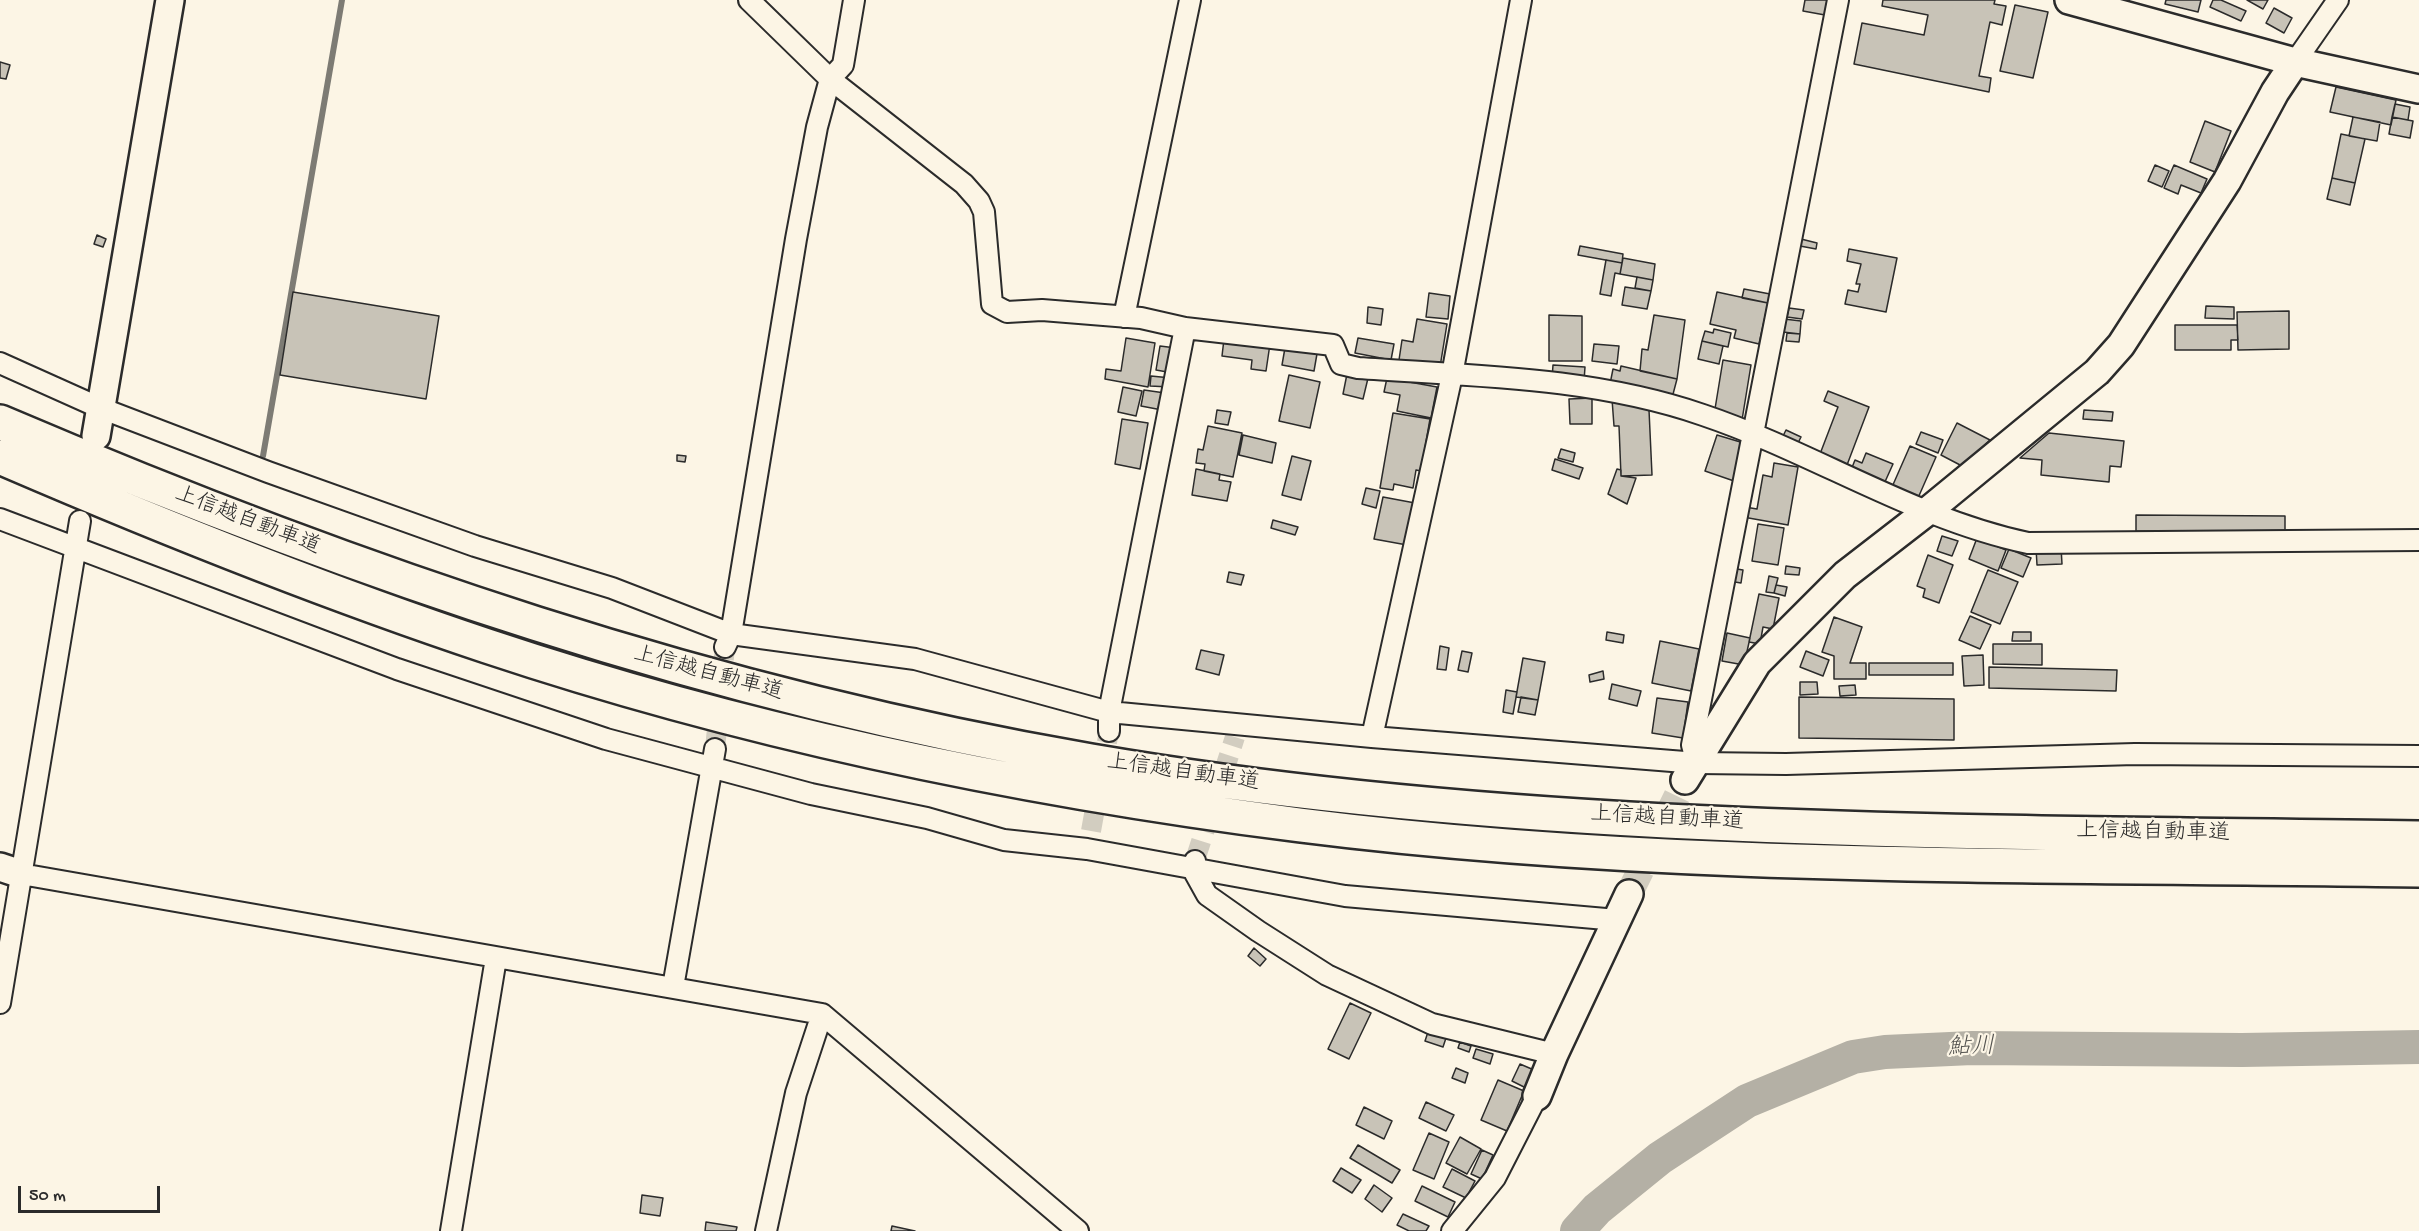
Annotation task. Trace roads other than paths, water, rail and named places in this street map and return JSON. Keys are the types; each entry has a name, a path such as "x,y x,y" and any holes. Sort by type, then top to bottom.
{"highway":[{"name":"上信越自動車道","path":"0,422 304,544 411,583 596,644 793,698 994,743 1094,761 1383,800 1608,818 1841,828 2419,838"},
{"name":"上信越自動車道","path":"0,457 286,574 468,639 590,678 790,732 911,760 1077,791 1301,825 1500,845 1607,852 1843,861 2419,870"}],"street":[{"path":"96,436 98,407 170,0"},
{"path":"749,0 830,79 964,184 979,201 984,212 992,304 1007,312 1042,310 1124,317 1185,328 1333,345 1341,364 1358,368 1543,381 1643,396 1705,415 1929,510 2005,538 2028,543 2419,540"},
{"path":"728,641 795,238 817,127 830,79 843,66 854,0"},
{"path":"1124,317 1190,0"},
{"path":"1372,737 1452,375 1521,0"},
{"path":"1691,771 1692,745 1838,0"},
{"path":"2069,0 2295,62 2419,89"},
{"path":"1691,771 1757,663 1845,575 1929,510 2097,372 2121,345 2227,181 2275,92 2338,0"},
{"path":"1109,731 1109,712 1185,328"},
{"path":"0,363 98,407 268,472 475,546 612,588 728,641 915,659 1109,712 1237,731 1372,737 1691,771 1786,764 2135,754 2419,756"},
{"path":"0,519 390,667 606,739 811,794 927,818 1004,840 1089,840 1345,896 1617,920"},
{"path":"0,1003 10,870 80,521"},
{"path":"673,987 716,749"},
{"path":"1194,864 1207,895 1327,975 1432,1024 1554,1054"},
{"path":"10,870 822,1014 1078,1231"},
{"path":"1452,1231 1495,1178 1537,1096 1554,1054 1629,894"},
{"path":"451,1231 496,958"},
{"path":"766,1231 796,1093 822,1014"}],"waterway":[{"path":"263,456 342,0"},
{"name":"鮎川","path":"1577,1231 1597,1209 1660,1158 1747,1101 1853,1057 1885,1052 1972,1048 2242,1050 2419,1047"}],"tunnel":[{"path":"715,749 725,647"},
{"path":"1091,831 1109,731"},
{"path":"1195,860 1235,737"},
{"path":"1629,894 1685,780"}]}
